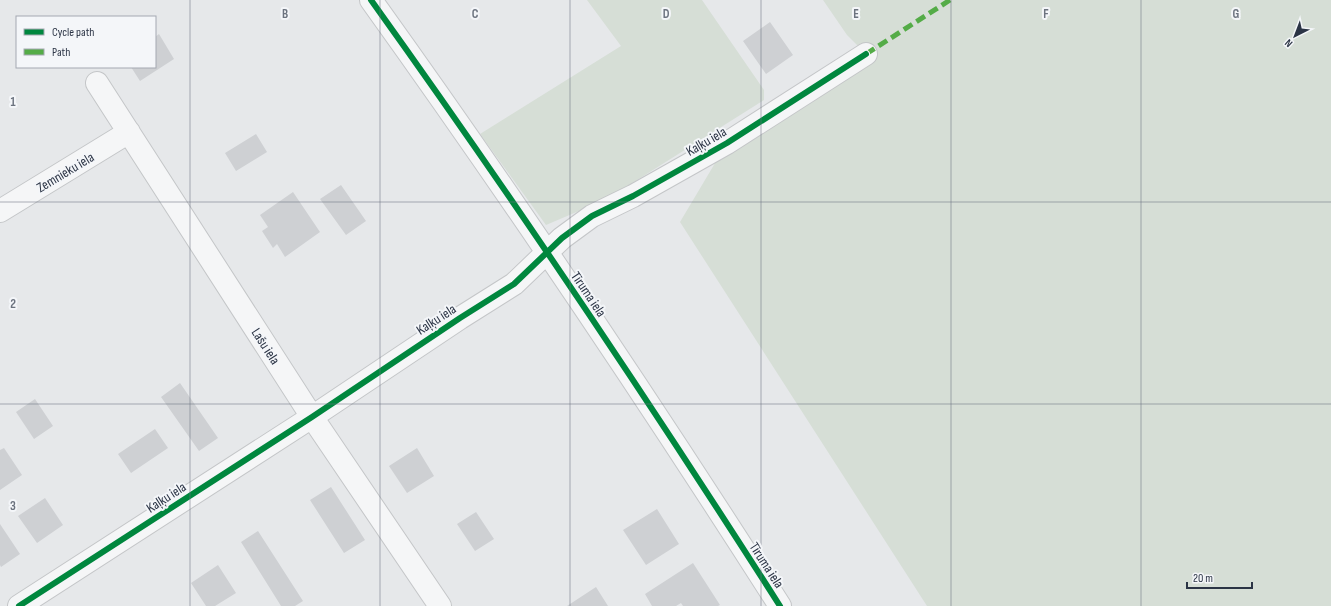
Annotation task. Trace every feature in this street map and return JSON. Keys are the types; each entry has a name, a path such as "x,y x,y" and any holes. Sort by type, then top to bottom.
{"street":[{"name":"Tīruma iela","path":"371,0 451,112 547,253 661,423 780,606"},
{"name":"Kaļķu iela","path":"19,606 312,417 460,318 514,284 574,228 592,216 633,196 727,143 866,54"},
{"name":"Lašu iela","path":"98,83 312,417 440,606"},
{"name":"Zemnieku iela","path":"0,211 130,132"}],"shaded area":[{"path":"587,0 702,0 764,90 764,100 607,199 546,225 480,134 621,46"},
{"path":"823,0 1331,0 1331,606 927,606 680,222 727,143 866,54 847,35"}],"building":[{"path":"770,22 793,55 766,74 743,41"},
{"path":"159,34 174,59 140,81 132,68 156,68 156,36"},
{"path":"256,134 267,152 236,171 225,153"},
{"path":"341,185 366,221 346,235 320,199"},
{"path":"293,192 320,232 285,257 277,244 273,248 262,231 268,227 260,215"},
{"path":"180,383 218,438 199,451 161,397"},
{"path":"35,399 53,426 34,439 16,412"},
{"path":"155,429 168,448 131,473 118,454"},
{"path":"4,448 22,475 0,490 0,450"},
{"path":"417,448 434,476 407,493 389,466"},
{"path":"331,487 365,540 344,553 310,500"},
{"path":"45,498 63,525 37,543 18,516"},
{"path":"657,509 679,544 646,565 623,530"},
{"path":"476,512 494,539 475,551 457,524"},
{"path":"0,524 20,554 1,567 0,565"},
{"path":"258,531 303,601 295,606 281,606 241,542"},
{"path":"693,563 720,605 683,606 681,603 676,606 652,606 645,594"},
{"path":"218,565 236,593 215,606 206,606 191,583"},
{"path":"596,587 608,606 567,606"}],"marked path":[{"path":"866,54 950,0"}],"cycle path":[{"path":"371,0 580,300 780,606"},
{"path":"19,606 312,417 460,318 514,284 562,238 592,216 633,196 727,143 866,54"}]}
